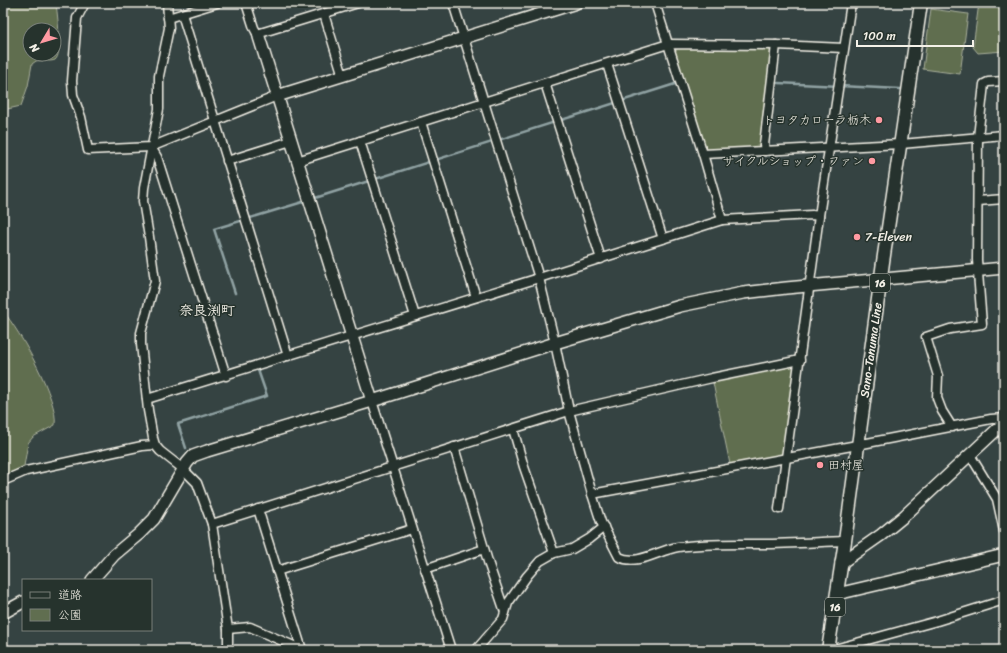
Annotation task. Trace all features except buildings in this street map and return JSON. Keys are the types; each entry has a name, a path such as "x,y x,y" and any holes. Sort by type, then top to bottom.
{"main road":[{"name":"Sano-Tanuma Line","path":"828,650 921,3"}],"street":[{"path":"85,3 77,18 72,81 73,95 88,150 151,147 277,96 576,3"},
{"path":"167,3 168,35 159,76 159,109 151,147 143,201 155,281 141,333 141,344 153,438 160,451 183,469 197,484 212,524 228,629 228,650"},
{"path":"168,18 217,3"},
{"path":"246,3 277,96 450,650"},
{"path":"453,3 539,278 555,343 569,411 592,494 604,527 619,557 627,559 647,557 666,549 728,543 761,544 844,541"},
{"path":"655,3 703,154 722,220"},
{"path":"779,509 819,216 851,3"},
{"path":"258,36 352,4"},
{"path":"182,14 214,122 288,356"},
{"path":"324,14 343,76"},
{"path":"297,160 668,44 776,45 844,48"},
{"path":"765,151 764,145 776,45"},
{"path":"607,64 663,239"},
{"path":"952,427 937,398 938,376 926,337 950,329 982,324 978,270 978,137 984,84 988,82 1004,81"},
{"path":"545,83 601,259"},
{"path":"421,122 476,297"},
{"path":"703,154 901,144 1004,135"},
{"path":"227,161 291,141"},
{"path":"360,141 415,316"},
{"path":"151,147 157,157 226,376"},
{"path":"978,201 1004,199"},
{"path":"147,399 226,376 722,220 812,215 819,216"},
{"path":"93,579 114,555 154,519 183,469 193,456 555,343 680,306 743,293 1004,268"},
{"path":"212,524 569,411 712,378 800,360"},
{"path":"592,494 991,419 1004,418"},
{"path":"841,563 876,539 903,517 1004,423"},
{"path":"513,429 524,467 554,553"},
{"path":"3,481 26,471 142,446 156,445"},
{"path":"454,447 484,549 505,612"},
{"path":"970,455 1001,498 1004,531"},
{"path":"258,509 303,650"},
{"path":"476,650 502,619 508,603 543,558 554,553 572,549 589,539 604,527"},
{"path":"277,571 412,528"},
{"path":"425,569 484,549"},
{"path":"837,594 1004,555"},
{"path":"831,650 930,623 1004,600"},
{"path":"3,613 22,603"},
{"path":"228,629 250,627 303,650"}],"green space":[{"path":"3,3 56,3 58,22 22,22 22,62 35,62 32,64 28,86 21,106 3,110"},
{"path":"979,3 1004,3 1004,51 978,53 973,47"},
{"path":"931,9 968,14 960,74 923,69"},
{"path":"679,47 769,48 773,53 761,144 755,149 709,152 703,148 674,53"},
{"path":"3,311 28,349 45,383 55,414 55,425 33,437 28,443 24,466 3,477"},
{"path":"800,360 785,458 731,469 712,378"}],"waterway":[{"path":"778,83 901,89"},
{"path":"312,199 675,84"},
{"path":"235,293 214,229 306,201"},
{"path":"186,448 178,424 267,396 258,370"}],"place":[{"name":"トヨタカローラ栃木","path":"879,120"},
{"name":"サイクルショップ・ファン","path":"872,161"},
{"name":"7-Eleven","path":"857,237"},
{"name":"田村屋","path":"820,465"}],"district":[{"name":"奈良渕町","path":"207,310"}]}
